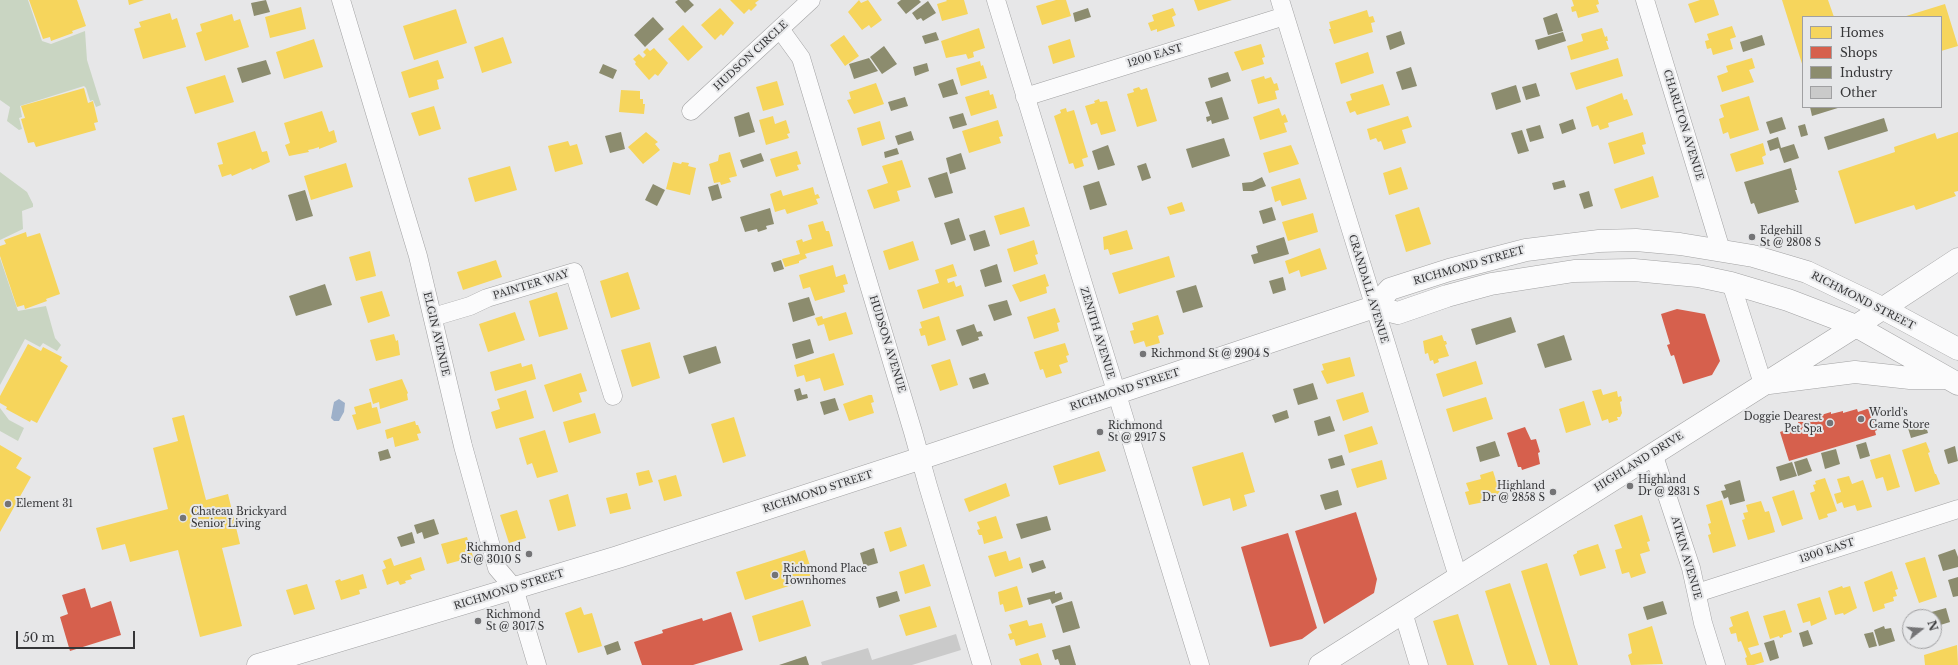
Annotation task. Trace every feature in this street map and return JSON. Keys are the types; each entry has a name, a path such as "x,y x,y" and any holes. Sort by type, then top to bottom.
{"main road":[{"name":"RICHMOND STREET","path":"258,665 625,554 920,458 1374,307 1390,289 1449,270 1526,250 1599,241 1636,240 1657,241 1753,256 1807,272 1882,308 1958,349"},
{"name":"HIGHLAND DRIVE","path":"1320,665 1856,326 1958,259"},
{"path":"1374,307 1398,313 1447,296 1491,284 1574,271 1608,269 1660,271 1698,276 1731,283 1788,300 1856,326 1953,381"},
{"path":"1763,384 1855,372 1953,381"}],"street":[{"name":"ELGIN AVENUE","path":"340,0 405,211 463,446 497,568 514,588 537,665"},
{"name":"HUDSON CIRCLE","path":"691,111 811,0"},
{"name":"ZENITH AVENUE","path":"996,0 1200,665"},
{"name":"CHARLTON AVENUE","path":"1645,0 1722,250"},
{"name":"1200 EAST","path":"1026,97 1282,8"},
{"name":"CRANDALL AVENUE","path":"1282,8 1458,577"},
{"name":"HUDSON AVENUE","path":"780,29 801,58 982,665"},
{"name":"PAINTER WAY","path":"432,317 574,272 613,396"},
{"path":"1731,283 1763,384"},
{"name":"ATKIN AVENUE","path":"1653,453 1691,568 1703,623 1716,665"},
{"name":"1300 EAST","path":"1697,593 1958,509"},
{"path":"1403,612 1419,665"}],"green space":[{"path":"0,0 28,0 42,41 51,44 85,31 87,60 101,105 96,107 93,100 90,101 84,86 20,106 22,117 19,118 22,129 19,130 7,121 10,107 0,100"},
{"path":"0,172 27,192 33,207 22,211 23,229 0,240"},
{"path":"0,258 18,311 46,306 55,338 61,345 57,351 43,343 40,347 25,339 0,385"},
{"path":"0,408 9,420 24,428 18,441 0,431"}],"water":[{"path":"339,399 345,403 344,412 339,421 334,421 331,418 334,402"}],"building: Homes":[{"path":"29,0 77,0 86,26 72,31 73,33 51,41 50,37 43,39"},
{"path":"128,0 144,0 129,5"},
{"path":"730,0 759,0 755,3 757,5 751,11 749,9 744,14"},
{"path":"859,0 861,3 868,0 882,20 871,28 869,25 862,30 848,12"},
{"path":"946,0 964,0 968,14 942,21 937,4 947,1"},
{"path":"1056,0 1066,0 1071,16 1042,25 1036,6"},
{"path":"1194,0 1232,0 1198,11"},
{"path":"1572,0 1598,0 1599,4 1596,5 1599,12 1578,18 1576,11 1572,12 1571,7 1574,6"},
{"path":"1700,0 1714,0 1719,15 1695,23 1688,4"},
{"path":"1782,0 1828,0 1834,16 1802,16 1802,64"},
{"path":"1945,4 1958,46 1942,51 1942,16 1906,16"},
{"path":"301,7 306,29 270,38 265,17"},
{"path":"720,8 734,23 723,36 721,34 715,40 701,25"},
{"path":"1173,8 1176,15 1172,17 1175,26 1157,32 1157,29 1151,31 1148,23 1154,21 1152,15"},
{"path":"456,9 467,43 414,60 403,26"},
{"path":"1367,10 1369,17 1373,16 1375,22 1371,23 1373,32 1334,44 1329,29 1331,29 1329,22"},
{"path":"170,13 172,20 177,18 186,47 143,59 134,29 141,27 139,22"},
{"path":"232,14 234,21 240,19 249,47 205,61 196,33 202,31 200,24"},
{"path":"683,25 703,47 688,61 668,39"},
{"path":"1732,26 1736,37 1730,39 1733,49 1713,55 1711,48 1707,49 1705,41 1709,40 1707,34"},
{"path":"979,28 985,48 973,52 974,57 968,59 966,54 946,58 941,41"},
{"path":"1602,28 1605,37 1607,36 1608,41 1606,41 1609,49 1571,60 1567,46 1583,41 1581,34"},
{"path":"844,35 859,56 845,66 830,45"},
{"path":"503,37 512,63 482,73 474,47"},
{"path":"314,39 323,67 284,79 276,52"},
{"path":"1070,39 1075,57 1053,64 1048,46"},
{"path":"1261,44 1265,57 1262,58 1264,64 1242,71 1234,52"},
{"path":"647,48 650,51 654,48 668,63 658,76 655,74 649,80 635,64 636,62 633,59 639,54 643,58 646,55 643,52"},
{"path":"1368,52 1374,73 1341,84 1335,63"},
{"path":"1618,58 1623,76 1576,90 1570,73"},
{"path":"1752,58 1755,68 1749,70 1754,82 1722,92 1717,76 1728,72 1726,66"},
{"path":"438,60 444,78 437,80 439,89 409,98 401,72"},
{"path":"980,61 981,66 983,65 987,78 961,86 956,68"},
{"path":"225,75 234,102 195,114 186,87"},
{"path":"1264,76 1265,79 1271,77 1274,84 1277,83 1279,90 1275,91 1277,99 1258,104 1251,80"},
{"path":"777,81 784,105 763,111 756,87"},
{"path":"876,83 884,104 854,114 847,100 851,99 849,92"},
{"path":"1383,84 1390,105 1357,115 1355,111 1350,113 1346,102 1352,100 1350,94"},
{"path":"1139,87 1141,90 1147,88 1157,121 1137,127 1127,94 1134,92 1133,89"},
{"path":"84,88 88,103 93,101 98,122 94,123 96,130 36,147 34,142 28,143 21,119 25,118 21,106"},
{"path":"621,90 640,91 640,99 643,99 643,104 645,104 644,114 619,112"},
{"path":"989,90 990,95 993,94 997,108 971,116 965,97"},
{"path":"1622,93 1624,100 1627,99 1633,115 1608,123 1609,127 1600,130 1598,125 1592,127 1586,107"},
{"path":"1749,96 1759,130 1730,139 1728,132 1723,134 1719,119 1724,117 1720,105"},
{"path":"1099,99 1100,102 1107,101 1116,131 1101,135 1097,123 1091,125 1085,106 1095,103 1094,101"},
{"path":"434,106 441,129 419,136 411,113"},
{"path":"1066,108 1067,112 1074,110 1088,157 1082,159 1084,166 1075,169 1073,163 1069,164 1054,116 1061,113 1060,110"},
{"path":"1279,108 1282,116 1285,114 1288,122 1284,123 1287,132 1260,140 1253,117"},
{"path":"322,111 329,132 334,130 337,142 319,149 319,147 308,150 309,152 289,156 285,145 290,143 284,123"},
{"path":"773,116 775,124 786,120 790,133 787,134 789,138 766,145 759,120"},
{"path":"1408,116 1412,127 1402,130 1406,143 1384,150 1381,141 1378,142 1376,138 1370,140 1367,129"},
{"path":"998,120 1003,136 999,137 1001,143 969,153 962,131"},
{"path":"880,121 885,139 862,146 857,128"},
{"path":"255,131 262,152 267,151 270,162 252,170 251,168 232,176 231,174 222,177 218,165 223,164 217,143"},
{"path":"646,132 658,142 655,144 660,150 643,164 628,147"},
{"path":"1643,132 1646,144 1642,145 1645,154 1614,164 1608,143"},
{"path":"1958,132 1958,191 1954,192 1956,196 1916,210 1914,205 1855,224 1838,171 1895,152 1894,147 1935,133 1937,139"},
{"path":"568,141 570,146 577,144 583,164 555,172 548,146"},
{"path":"1763,143 1766,155 1762,157 1764,164 1736,172 1730,154"},
{"path":"1291,145 1299,164 1269,173 1263,153"},
{"path":"797,151 801,164 797,165 799,170 776,177 770,159"},
{"path":"730,152 737,176 729,178 731,182 721,185 720,182 714,183 709,164 718,161 719,155"},
{"path":"902,160 911,187 897,191 900,201 874,209 867,190 888,183 882,166"},
{"path":"673,162 681,164 682,162 689,163 688,166 696,168 690,195 666,189"},
{"path":"346,163 353,187 311,200 304,176"},
{"path":"510,166 517,190 475,202 468,178"},
{"path":"1401,167 1408,189 1389,195 1383,173"},
{"path":"1653,176 1659,197 1621,209 1614,189"},
{"path":"1300,178 1307,199 1282,206 1280,200 1275,202 1271,187"},
{"path":"813,187 815,195 818,194 820,198 816,199 818,204 787,214 785,209 775,212 770,194 781,190 783,196"},
{"path":"1182,202 1185,211 1170,215 1167,207"},
{"path":"1024,207 1030,226 1000,235 994,216"},
{"path":"1419,207 1431,244 1406,252 1395,215"},
{"path":"1313,213 1318,232 1288,241 1282,222"},
{"path":"823,221 826,231 829,231 833,246 805,254 807,258 799,261 799,263 785,267 782,259 800,254 796,241 802,239 803,242 812,239 808,225"},
{"path":"1127,230 1133,249 1110,255 1108,249 1104,250 1103,237"},
{"path":"26,232 27,237 40,233 60,294 46,299 47,301 25,309 24,305 17,307 0,256 0,246 6,244 4,240"},
{"path":"1034,240 1038,254 1035,255 1038,264 1014,272 1007,249"},
{"path":"913,241 919,260 889,270 883,251"},
{"path":"1320,248 1327,269 1301,277 1299,270 1289,274 1285,261"},
{"path":"370,251 376,276 356,281 349,257"},
{"path":"1169,256 1175,277 1119,294 1112,273"},
{"path":"496,260 502,277 463,290 457,272"},
{"path":"953,264 957,276 947,279 948,283 954,281 956,287 961,285 964,296 923,309 917,290 939,283 935,270"},
{"path":"833,265 836,277 845,274 848,284 843,285 845,292 815,301 810,287 803,289 799,275"},
{"path":"628,272 640,309 611,318 600,281"},
{"path":"1045,274 1049,286 1046,287 1047,293 1020,302 1012,285"},
{"path":"382,291 390,316 368,323 360,297"},
{"path":"557,292 568,329 539,337 529,301"},
{"path":"1055,308 1060,322 1057,323 1059,331 1034,339 1027,317"},
{"path":"515,312 525,340 488,352 479,324"},
{"path":"846,312 853,334 829,341 824,324 818,326 815,318 822,316 823,319"},
{"path":"1158,315 1164,334 1158,336 1160,343 1146,347 1144,341 1134,344 1130,331 1134,330 1132,323"},
{"path":"939,316 946,340 928,346 925,335 921,336 919,329 922,328 920,322"},
{"path":"394,334 396,341 398,340 400,355 376,361 370,340"},
{"path":"1442,335 1447,344 1445,345 1449,356 1438,359 1439,362 1434,364 1433,360 1430,361 1428,353 1425,354 1423,341"},
{"path":"650,342 660,378 632,387 621,350"},
{"path":"1065,343 1069,355 1066,356 1068,362 1059,365 1062,373 1046,378 1043,369 1040,370 1034,352"},
{"path":"28,344 41,351 43,347 62,357 60,361 68,366 37,423 31,420 30,422 6,409 7,407 0,403 0,396"},
{"path":"834,353 844,385 824,391 820,378 806,382 804,375 797,377 794,365"},
{"path":"1350,357 1355,376 1327,384 1321,371 1324,370 1322,364"},
{"path":"950,359 958,385 940,391 931,365"},
{"path":"1476,361 1483,384 1443,397 1436,374"},
{"path":"521,363 522,367 532,364 536,379 495,391 490,372"},
{"path":"581,373 587,391 579,393 582,402 553,412 544,385"},
{"path":"402,379 408,393 408,400 380,409 379,402 373,404 369,389"},
{"path":"1601,389 1603,395 1617,391 1618,397 1621,396 1622,401 1620,402 1622,413 1620,417 1617,417 1618,420 1609,423 1608,419 1602,421 1592,391"},
{"path":"526,390 534,418 496,429 491,412 500,409 497,399"},
{"path":"1363,392 1369,412 1343,421 1336,400"},
{"path":"872,395 874,402 871,403 874,413 849,421 843,404"},
{"path":"1486,397 1493,419 1453,432 1446,409"},
{"path":"1584,401 1591,425 1566,433 1559,409"},
{"path":"371,402 372,408 377,407 381,423 357,430 352,415 356,414 354,407"},
{"path":"595,413 601,433 569,443 563,422"},
{"name":"Chateau Brickyard Senior Living","path":"184,415 206,500 228,494 240,544 222,548 242,626 200,637 178,550 130,562 125,544 102,550 96,528 168,509 153,448 178,441 172,418"},
{"path":"734,417 746,456 723,463 711,424"},
{"path":"415,421 421,433 417,434 419,440 395,447 393,437 387,439 385,430"},
{"path":"1372,426 1378,444 1349,453 1344,435"},
{"path":"545,430 558,472 537,478 532,463 527,465 519,438"},
{"path":"1926,442 1935,474 1940,484 1915,492 1902,450"},
{"name":"Element 31","path":"0,445 22,458 16,468 31,477 0,532"},
{"path":"1099,451 1106,471 1059,485 1053,466"},
{"path":"1243,452 1255,492 1244,495 1247,506 1233,511 1230,498 1203,506 1192,467"},
{"path":"1890,454 1900,487 1887,491 1883,477 1876,479 1870,460"},
{"path":"1382,460 1387,479 1357,488 1351,469"},
{"path":"649,470 653,482 639,486 636,473"},
{"path":"1493,471 1500,493 1483,499 1484,502 1469,505 1465,492 1469,491 1466,483 1481,479 1480,475"},
{"path":"676,475 682,496 664,501 658,480"},
{"path":"1849,476 1852,484 1863,480 1872,507 1857,511 1855,505 1844,508 1842,502 1837,504 1834,494 1841,492 1837,479"},
{"path":"1825,478 1837,511 1827,514 1828,517 1819,520 1810,493 1815,491 1813,485 1816,484 1815,481"},
{"path":"1006,483 1010,496 969,512 964,499"},
{"path":"1794,490 1803,519 1782,526 1772,497"},
{"path":"627,493 631,509 610,514 606,498"},
{"path":"568,494 576,526 558,531 549,500"},
{"path":"1722,500 1736,546 1713,553 1708,535 1711,534 1708,524 1711,523 1706,505"},
{"path":"1761,501 1765,512 1769,511 1775,532 1748,540 1742,520 1745,519 1743,513 1748,512 1746,505"},
{"path":"517,510 526,538 509,543 500,515"},
{"path":"1642,515 1650,541 1647,542 1650,551 1640,554 1646,573 1631,578 1629,572 1622,574 1615,550 1622,548 1614,525"},
{"path":"996,516 1003,538 984,544 982,535 979,535 977,530 980,529 977,522"},
{"path":"901,527 907,546 890,552 884,532"},
{"path":"467,537 474,560 463,563 462,560 447,564 441,544"},
{"path":"1598,544 1606,568 1580,576 1573,555 1577,553 1577,551"},
{"name":"Richmond Place Townhomes","path":"805,550 814,578 745,600 736,572"},
{"path":"1006,551 1009,561 1020,557 1023,568 995,577 988,556"},
{"path":"421,557 425,570 410,575 412,579 405,581 406,583 400,585 398,581 387,585 382,570 386,568 383,561 391,558 394,566"},
{"path":"1925,557 1937,597 1919,603 1905,563"},
{"path":"1547,563 1578,665 1550,665 1521,571"},
{"path":"924,564 931,586 905,594 899,572"},
{"path":"1892,571 1898,589 1895,590 1897,596 1893,597 1894,601 1884,604 1885,608 1873,612 1864,582"},
{"path":"363,574 367,588 359,590 360,594 341,600 335,581 340,579 341,581"},
{"path":"1510,583 1537,665 1508,665 1485,591"},
{"path":"307,584 315,609 294,615 286,590"},
{"path":"1017,586 1023,607 1005,612 1003,604 1000,605 998,592"},
{"path":"1842,586 1843,588 1850,586 1857,608 1844,615 1843,613 1835,615 1828,591"},
{"path":"1820,597 1827,619 1811,626 1810,621 1803,623 1797,604"},
{"name":"Richmond Place Townhomes","path":"803,600 811,626 759,642 752,616"},
{"path":"930,606 937,627 906,636 899,615"},
{"path":"581,607 584,615 592,613 602,646 578,653 565,613"},
{"path":"1785,610 1792,632 1783,635 1783,637 1780,638 1779,636 1770,639 1763,616"},
{"path":"1748,611 1759,645 1748,648 1751,655 1761,652 1764,662 1754,665 1747,665 1745,658 1747,657 1741,641 1738,642 1736,633 1731,634 1729,628 1733,626 1730,617"},
{"path":"1458,614 1474,665 1447,665 1433,621"},
{"path":"1027,620 1029,626 1042,623 1046,637 1016,646 1014,639 1010,640 1008,634 1012,633 1009,625"},
{"path":"1652,626 1663,664 1631,665 1628,655 1632,653 1628,634"},
{"path":"1957,645 1958,665 1925,665 1924,655"},
{"path":"1038,653 1042,665 1021,665 1019,659"}],"building: Shops":[{"path":"1677,309 1705,314 1720,361 1712,375 1683,384 1674,355 1671,356 1667,345 1670,344 1661,314"},
{"path":"1870,408 1877,430 1875,431 1876,435 1789,461 1780,432 1799,425 1798,422 1831,412 1831,414 1843,411 1843,413 1857,409 1858,412"},
{"path":"1525,427 1531,440 1536,439 1540,452 1538,453 1540,464 1522,470 1521,467 1518,467 1507,433"},
{"path":"1356,512 1377,579 1374,593 1324,624 1295,531"},
{"path":"1288,533 1317,628 1302,639 1270,647 1241,547"},
{"path":"85,588 91,608 111,601 121,635 70,651 60,617 68,614 62,595"},
{"path":"731,612 743,650 693,665 642,665 634,642 663,633 662,630 702,618 703,621"}],"building: Industry":[{"path":"266,0 270,12 254,16 251,3"},
{"path":"678,0 689,0 694,5 685,13 675,2"},
{"path":"901,0 919,0 921,2 906,14 897,3"},
{"path":"928,1 936,13 923,21 921,18 917,20 912,13"},
{"path":"1088,8 1091,17 1075,22 1073,13"},
{"path":"1557,13 1563,31 1548,35 1543,18"},
{"path":"653,17 664,29 645,47 634,35"},
{"path":"1401,31 1405,44 1390,50 1386,36"},
{"path":"936,32 939,40 925,44 922,36"},
{"path":"1563,32 1566,41 1538,50 1535,40"},
{"path":"1762,35 1765,45 1743,52 1740,42"},
{"path":"884,46 897,64 882,74 870,57"},
{"path":"869,58 878,71 854,79 849,64"},
{"path":"266,60 271,74 242,83 237,68"},
{"path":"927,63 929,71 915,76 913,67"},
{"path":"603,64 617,70 613,79 599,73"},
{"path":"1411,67 1417,86 1402,90 1396,72"},
{"path":"1228,72 1231,81 1211,88 1208,78"},
{"path":"953,79 958,94 943,98 938,84"},
{"path":"1536,83 1540,96 1526,100 1522,87"},
{"path":"1516,85 1521,102 1496,110 1491,93"},
{"path":"905,97 908,106 891,111 888,102"},
{"path":"1222,97 1229,119 1212,124 1211,120 1207,122 1206,117 1210,116 1205,102"},
{"path":"1810,108 1838,108 1812,116"},
{"path":"749,112 755,132 739,137 734,117"},
{"path":"963,113 967,125 953,129 949,117"},
{"path":"1782,117 1786,129 1770,134 1766,122"},
{"path":"1884,118 1888,131 1828,150 1824,137"},
{"path":"1573,119 1576,129 1562,134 1559,124"},
{"path":"1805,124 1808,135 1801,137 1798,126"},
{"path":"1540,125 1544,138 1530,142 1526,129"},
{"path":"1522,130 1529,151 1518,154 1511,133"},
{"path":"911,131 914,140 898,145 895,136"},
{"path":"621,132 625,149 610,153 605,136"},
{"path":"1778,137 1781,148 1794,144 1799,158 1784,163 1779,148 1770,151 1767,141"},
{"path":"1224,138 1230,156 1192,168 1186,149"},
{"path":"1108,145 1115,165 1098,170 1092,151"},
{"path":"897,148 899,154 885,158 884,152"},
{"path":"761,153 764,161 743,168 740,160"},
{"path":"961,153 966,169 950,174 946,158"},
{"path":"1146,163 1151,178 1142,181 1137,166"},
{"path":"1791,168 1799,202 1758,214 1754,203 1751,204 1744,182"},
{"path":"947,172 953,193 935,198 928,178"},
{"path":"1262,177 1266,186 1253,191 1243,191 1242,183 1252,182"},
{"path":"1564,180 1566,187 1554,190 1552,183"},
{"path":"1099,181 1107,205 1090,210 1083,186"},
{"path":"653,184 665,190 657,206 645,200"},
{"path":"718,184 722,198 712,201 708,187"},
{"path":"305,190 313,216 296,221 288,195"},
{"path":"1589,191 1593,206 1584,209 1579,194"},
{"path":"1272,207 1276,220 1263,224 1259,211"},
{"path":"770,208 774,224 766,226 767,229 758,232 757,229 745,232 740,217"},
{"path":"959,218 966,240 951,245 944,223"},
{"path":"985,230 990,246 974,251 969,235"},
{"path":"1284,237 1289,254 1254,264 1251,255 1258,253 1256,246"},
{"path":"781,260 784,269 774,272 771,263"},
{"path":"997,264 1002,282 985,287 980,270"},
{"path":"1283,277 1286,290 1273,294 1269,281"},
{"path":"325,284 332,305 296,316 289,296"},
{"path":"1196,285 1203,307 1183,313 1176,291"},
{"path":"809,297 815,315 793,322 788,303"},
{"path":"1007,300 1012,315 994,321 988,305"},
{"path":"1511,317 1516,332 1476,345 1471,329"},
{"path":"974,324 977,332 981,331 983,336 978,337 979,340 962,346 956,330"},
{"path":"1564,335 1572,360 1545,368 1537,344"},
{"path":"810,339 814,353 796,359 792,344"},
{"path":"716,346 721,363 689,374 683,356"},
{"path":"985,373 989,384 973,389 969,378"},
{"path":"1313,383 1318,399 1298,405 1293,389"},
{"path":"800,388 802,395 807,394 808,398 797,401 794,390"},
{"path":"835,398 839,410 824,415 820,402"},
{"path":"1287,410 1289,418 1275,423 1272,415"},
{"path":"1330,416 1335,431 1318,436 1314,421"},
{"path":"1924,420 1928,433 1911,438 1907,425"},
{"path":"1495,441 1500,456 1480,462 1476,447"},
{"path":"1866,442 1870,456 1860,459 1856,445"},
{"path":"1955,446 1958,461 1948,464 1944,450"},
{"path":"388,449 391,458 380,461 378,452"},
{"path":"1836,449 1840,464 1825,469 1821,453"},
{"path":"1342,455 1345,465 1331,469 1328,459"},
{"path":"1807,458 1812,471 1798,476 1794,462"},
{"path":"1792,462 1797,476 1780,481 1776,467"},
{"path":"1740,480 1745,501 1730,505 1728,497 1724,499 1721,491 1726,490 1724,485"},
{"path":"1338,490 1342,505 1325,510 1320,495"},
{"path":"1047,516 1051,530 1021,539 1016,524"},
{"path":"434,519 439,534 424,539 422,532 417,534 414,525"},
{"path":"412,532 415,543 401,547 397,537"},
{"path":"874,548 878,563 864,567 860,553"},
{"path":"1955,549 1958,557 1958,567 1943,571 1938,555"},
{"path":"1043,560 1046,568 1032,573 1029,564"},
{"path":"1958,577 1958,596 1953,597 1948,580"},
{"path":"897,591 900,601 879,608 876,597"},
{"path":"1055,591 1055,594 1061,592 1063,599 1052,604 1050,599 1029,605 1027,598"},
{"path":"1072,601 1080,628 1063,633 1055,606"},
{"path":"1663,601 1667,614 1647,620 1643,607"},
{"path":"1946,608 1950,622 1942,624 1942,609"},
{"path":"1884,626 1885,629 1891,628 1895,641 1879,646 1874,630"},
{"path":"1808,630 1813,644 1803,647 1799,633"},
{"path":"1873,632 1877,646 1869,648 1864,634"},
{"path":"1774,640 1779,658 1770,661 1764,643"},
{"path":"618,641 621,650 607,655 604,646"},
{"path":"1070,645 1076,665 1060,665 1058,659 1055,660 1052,650"},
{"path":"806,656 809,665 779,665"}],"building: Other":[{"path":"956,634 961,650 912,665 822,665 821,662 868,648 872,660"}],"place":[{"name":"Edgehill St @ 2808 S","path":"1752,237"},
{"name":"Richmond St @ 2904 S","path":"1143,354"},
{"name":"World's Game Store","path":"1861,419"},
{"name":"Doggie Dearest Pet Spa","path":"1830,423"},
{"name":"Richmond St @ 2917 S","path":"1100,432"},
{"name":"Highland Dr @ 2831 S","path":"1630,486"},
{"name":"Highland Dr @ 2858 S","path":"1553,492"},
{"name":"Element 31","path":"8,504"},
{"name":"Chateau Brickyard Senior Living","path":"183,518"},
{"name":"Richmond St @ 3010 S","path":"529,554"},
{"name":"Richmond Place Townhomes","path":"775,575"},
{"name":"Richmond St @ 3017 S","path":"478,621"}]}
